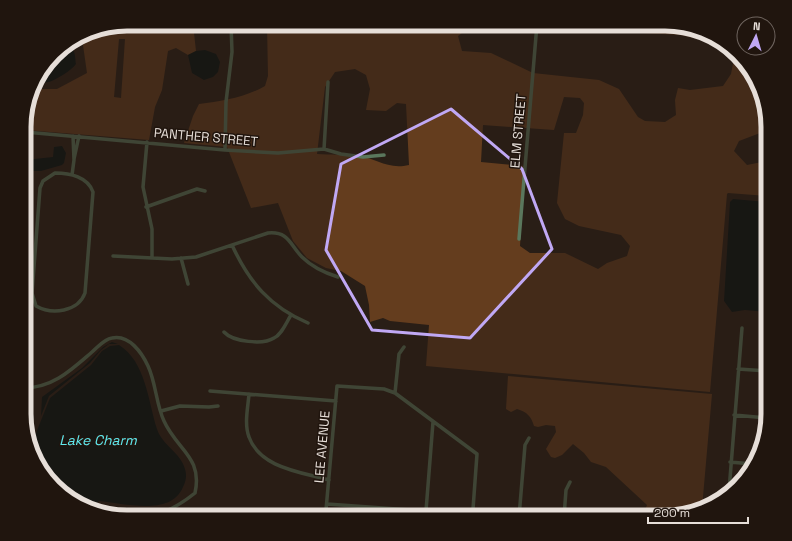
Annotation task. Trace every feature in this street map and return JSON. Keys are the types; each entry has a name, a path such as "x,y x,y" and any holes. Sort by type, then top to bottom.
{"street":[{"path":"225,150 226,102 232,52 231,31"},
{"name":"ELM STREET","path":"519,239 536,31"},
{"path":"324,149 328,82"},
{"name":"PANTHER STREET","path":"31,132 225,150 278,153 324,149 341,154 363,157 384,155"},
{"path":"73,136 72,149 74,160"},
{"path":"72,174 80,136"},
{"path":"147,142 143,187 146,207 152,229 152,258"},
{"path":"72,149 78,150"},
{"path":"55,173 72,174 86,181 91,186 93,192 85,293 83,299 78,304 63,311 43,310 36,306 32,293 40,188 43,181 49,175 55,173"},
{"path":"146,207 197,189 206,191"},
{"path":"113,256 152,258 181,258 196,256 268,233 278,232 288,239 296,251 312,265 321,271 338,277"},
{"path":"232,245 252,281 269,299 291,315 308,324"},
{"path":"181,258 188,284"},
{"path":"224,332 228,337 238,340 250,341 271,339 278,335 291,315"},
{"path":"729,485 742,328"},
{"path":"31,388 40,388 52,383 72,370 103,342 112,338 124,339 134,345 148,366 161,411 172,435 193,463 198,480 195,493 168,510"},
{"path":"404,347 399,354 395,393 476,454 472,510"},
{"path":"738,369 761,371"},
{"name":"LEE AVENUE","path":"326,510 337,386 384,389 395,393"},
{"path":"210,391 336,401"},
{"path":"249,394 247,426 249,437 257,450 274,464 329,480"},
{"path":"161,411 180,406 209,408 218,406"},
{"path":"734,415 761,417"},
{"path":"426,510 433,422"},
{"path":"519,510 524,445 529,438"},
{"path":"730,462 747,464"},
{"path":"565,510 566,490 570,482"},
{"path":"327,504 412,510"}],"highlighted area":[{"path":"451,109 522,169 552,249 470,338 372,330 326,250 341,164"}],"shaded area":[{"path":"127,31 194,31 196,51 188,55 176,48 168,51 162,90 155,107 149,140 31,130 34,102 38,89 57,89 87,73 83,42 96,36","holes":["119,39 125,39 121,98 114,97"]},
{"path":"267,31 464,31 458,36 462,51 491,53 533,73 599,80 619,89 638,117 645,121 665,122 676,115 675,100 678,88 690,90 723,86 731,74 734,60 741,68 754,90 758,102 761,121 761,133 739,141 734,151 747,165 761,162 761,195 727,194 710,392 426,366 429,325 390,321 383,318 370,322 369,305 365,286 341,271 326,268 307,258 293,241 278,203 251,208 227,147 184,143 193,116 199,104 241,96 265,86 268,76","holes":["355,69 366,75 370,89 366,110 386,111 397,103 406,104 409,165 388,165 358,156 317,154 325,87 335,72","564,97 580,98 584,103 583,115 576,133 564,133 557,203 565,219 579,226 621,235 630,246 627,256 607,263 598,269 565,253 530,253 520,246 525,166 481,162 483,125 554,130"]},
{"path":"643,31 678,32 696,36 698,37 698,39 680,35 643,33"},
{"path":"508,376 712,394 702,503 690,507 671,510 645,510 647,505 606,467 591,462 584,453 573,444 562,455 555,458 551,457 546,449 556,432 555,426 534,426 528,415 517,409 511,412 506,409"}],"water":[{"path":"72,48 76,64 74,67 52,81 42,82 51,69 56,65 59,59"},
{"path":"205,50 216,54 220,62 218,72 213,77 204,80 192,73 188,55 196,51"},
{"path":"62,146 66,153 64,163 62,165 41,171 31,171 31,159 53,157 54,147"},
{"path":"733,199 761,201 761,311 745,310 732,312 724,301 730,202"},
{"path":"112,342 118,344 109,344 101,350 90,363 49,396 41,416 42,397 82,368 103,347"},
{"name":"Lake Charm","path":"119,345 128,352 135,361 145,383 159,435 180,458 186,471 183,487 177,496 168,502 146,506 99,501 95,505 84,500 68,490 51,473 41,457 36,445 33,435 36,433 50,398 91,365 102,351 110,346"}]}
